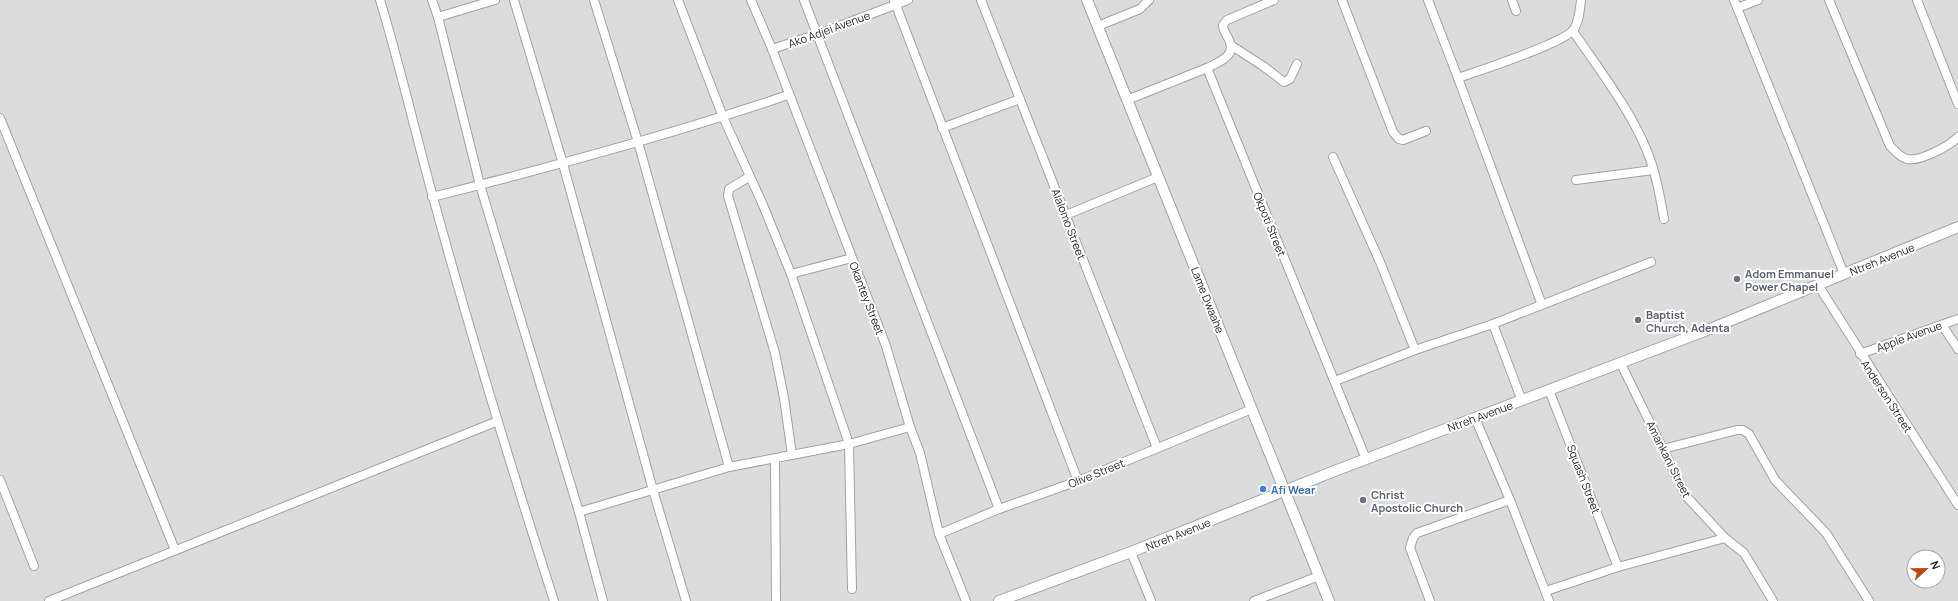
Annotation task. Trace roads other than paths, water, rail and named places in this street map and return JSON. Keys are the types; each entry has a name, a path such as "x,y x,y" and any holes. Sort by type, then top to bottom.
{"street":[{"path":"380,0 432,197 498,422 554,601"},
{"path":"432,0 438,17 480,185 579,512 602,601"},
{"path":"438,17 495,0"},
{"path":"514,0 563,164 653,490 686,601"},
{"path":"594,0 638,142 729,467"},
{"path":"678,0 724,117 749,177 763,205 791,274 849,444 852,589"},
{"name":"Okantey Street","path":"751,0 772,49 788,95 886,346 910,427 920,453 939,534 966,601"},
{"path":"804,0 999,510"},
{"name":"Ako Adjei Avenue","path":"772,49 818,34 895,2 908,0"},
{"name":"Alalomo Street","path":"981,0 1157,448"},
{"name":"Lame Dwaahe","path":"1087,0 1329,601"},
{"path":"1098,26 1140,9 1149,0"},
{"path":"1274,0 1227,20 1223,25 1223,30 1232,46 1263,66 1284,82 1290,79 1297,64"},
{"path":"1342,0 1393,132 1399,139 1403,140 1426,131"},
{"path":"1428,0 1542,305"},
{"path":"1512,0 1516,11"},
{"path":"1458,78 1515,58 1561,38 1573,31 1578,21 1581,0"},
{"path":"1734,0 1844,274"},
{"path":"1737,8 1758,0"},
{"path":"1829,0 1890,146 1905,159 1914,160 1951,144 1958,137"},
{"path":"1917,0 1958,104"},
{"path":"895,2 1078,481"},
{"path":"1573,31 1626,113 1647,150 1664,219"},
{"path":"1127,100 1207,68 1225,59 1231,52 1232,46"},
{"name":"Okpoti Street","path":"1207,68 1366,459"},
{"path":"432,197 563,164 724,117 788,95"},
{"path":"942,128 1020,99"},
{"path":"0,118 175,550"},
{"path":"1333,157 1380,262 1416,350"},
{"path":"1576,180 1653,170"},
{"path":"749,177 729,189 728,196 775,353 784,398 792,455"},
{"path":"1066,215 1158,177"},
{"name":"Ntreh Avenue","path":"999,601 1131,552 1366,459 1621,364 1958,227"},
{"path":"791,274 852,258"},
{"path":"1335,381 1416,350 1493,324 1651,262"},
{"name":"Anderson Street","path":"1818,285 1860,354 1958,505"},
{"name":"Apple Avenue","path":"1860,354 1958,319"},
{"path":"1493,324 1522,401"},
{"path":"1942,325 1958,349"},
{"name":"Amankani Street","path":"1621,364 1686,496 1725,538 1744,553 1774,601"},
{"name":"Squash Street","path":"1549,390 1618,567"},
{"name":"Olive Street","path":"939,534 1078,481 1252,409"},
{"path":"1475,418 1510,500 1549,601"},
{"path":"48,601 498,422"},
{"path":"579,512 729,467 849,444 910,427"},
{"path":"1663,449 1737,430 1743,430 1749,434 1774,480 1826,533 1869,601"},
{"path":"775,459 776,601"},
{"path":"0,480 34,566"},
{"path":"1430,601 1410,548 1413,538 1417,533 1510,500"},
{"path":"1546,591 1618,567 1725,538"},
{"path":"1131,552 1151,601"},
{"path":"1254,601 1319,576"}],"place":[{"name":"Adom Emmanuel Power Chapel","path":"1737,279"},
{"name":"Baptist Church, Adenta","path":"1638,320"},
{"name":"Afi Wear","path":"1263,489"},
{"name":"Christ Apostolic Church","path":"1363,500"}]}
